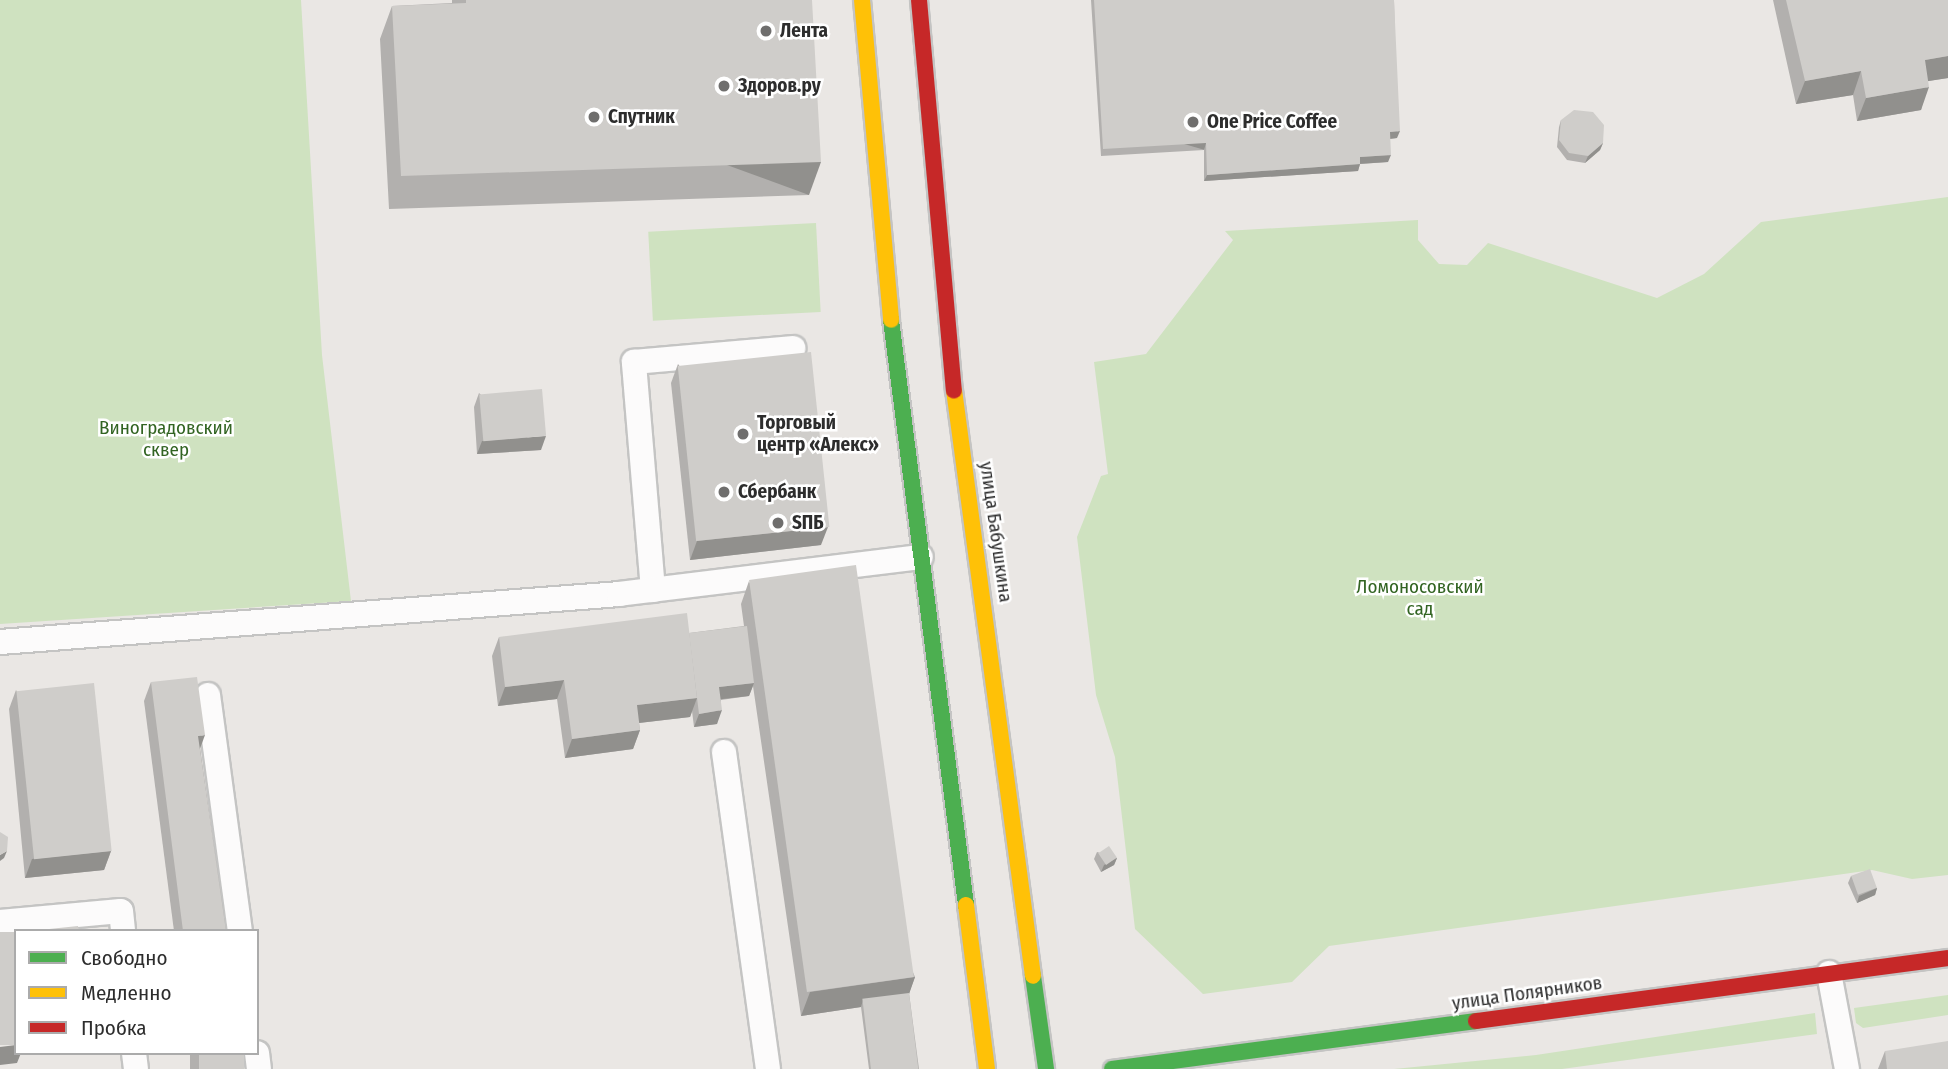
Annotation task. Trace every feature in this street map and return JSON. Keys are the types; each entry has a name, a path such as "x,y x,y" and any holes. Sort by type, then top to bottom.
{"street":[{"path":"862,0 883,260 988,1069"},
{"name":"улица Бабушкина","path":"919,0 947,335 1046,1069"},
{"name":"улица Полярников","path":"1112,1069 1948,958"}],"lane":[{"path":"653,590 634,362 793,348"},
{"path":"0,642 653,590 921,557"},
{"path":"208,695 240,929"},
{"path":"724,752 768,1069"},
{"path":"0,922 121,911 123,929"},
{"path":"1829,973 1847,1069"}],"green space":[{"name":"Виноградовский сквер","path":"0,0 301,0 322,355 351,601 0,624"},
{"name":"Ломоносовский сад","path":"1948,197 1948,875 1912,879 1872,870 1329,946 1292,982 1203,994 1135,929 1115,757 1096,695 1077,537 1101,476 1108,474 1094,362 1146,354 1233,240 1225,231 1418,220 1418,240 1439,264 1467,265 1488,243 1657,298 1704,274 1761,222"},
{"path":"816,223 821,312 653,321 648,232"},
{"path":"1948,995 1948,1015 1863,1028 1856,1023 1854,1008"},
{"path":"1815,1013 1817,1034 1562,1069 1394,1069 1536,1055"}],"building":[{"name":"Спутник","path":"466,0 812,0 821,162 401,176 392,6 466,3"},
{"path":"1094,0 1394,0 1400,131 1390,132 1391,155 1360,157 1360,164 1207,175 1206,143 1103,149"},
{"path":"1786,0 1948,0 1948,56 1925,60 1929,87 1866,98 1861,71 1805,81"},
{"path":"1574,110 1593,112 1604,125 1603,143 1588,156 1569,153 1559,140 1561,120"},
{"name":"Торговый центр «Алекс»","path":"811,352 829,527 696,541 678,366"},
{"path":"542,389 546,436 483,441 479,394"},
{"path":"856,565 914,977 807,992 749,580"},
{"path":"687,613 697,698 637,705 640,730 572,739 564,680 505,687 499,637"},
{"path":"747,626 754,683 719,687 722,710 699,714 689,633"},
{"path":"197,677 205,735 198,736 226,929 183,929 151,682"},
{"path":"94,683 112,851 34,859 16,691"},
{"path":"0,832 8,837 7,851 0,855"},
{"path":"1109,846 1117,858 1106,865 1098,853"},
{"path":"1870,869 1877,888 1858,895 1851,876"},
{"path":"78,926 79,929 49,929"},
{"path":"0,932 14,932 14,1045 0,1045"},
{"path":"909,993 918,1069 871,1069 862,999"},
{"path":"1948,1041 1948,1069 1887,1069 1885,1051"},
{"path":"199,1055 244,1055 244,1069 199,1069"}],"traffic: fast":[{"path":"891,320 966,905"},
{"path":"1033,976 1046,1069"},
{"path":"1112,1069 1476,1021"}],"traffic: slow":[{"path":"862,0 891,320"},
{"path":"954,390 1033,976"},
{"path":"966,905 987,1069"}],"traffic: jam":[{"path":"919,0 954,390"},
{"path":"1476,1021 1948,958"}],"place":[{"name":"Лента","path":"766,31"},
{"name":"Здоров.ру","path":"724,86"},
{"name":"Спутник","path":"594,117"},
{"name":"One Price Coffee","path":"1193,122"},
{"name":"Торговый центр «Алекс»","path":"743,434"},
{"name":"Сбербанк","path":"724,492"},
{"name":"SПБ","path":"778,523"}]}
